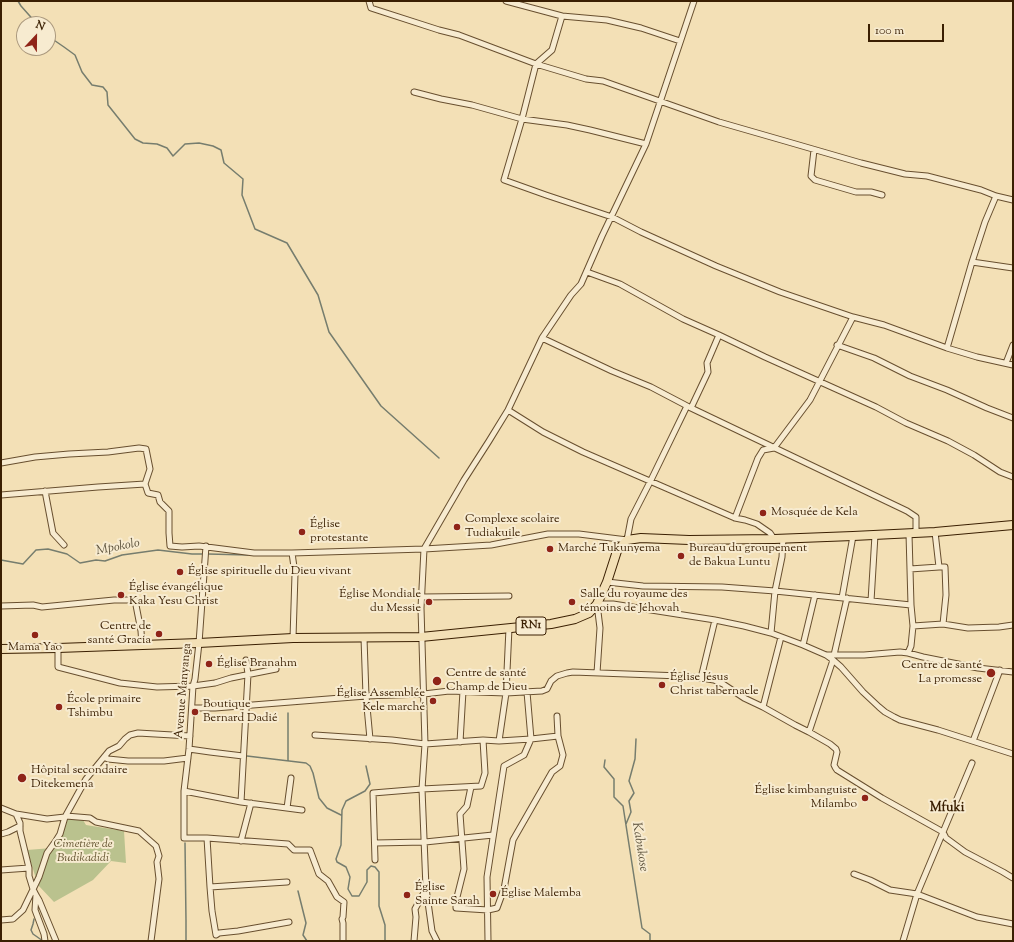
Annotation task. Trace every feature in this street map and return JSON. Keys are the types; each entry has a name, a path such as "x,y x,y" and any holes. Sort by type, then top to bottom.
{"highway":[{"path":"627,540 641,538 689,540 778,539 913,534 1013,525"},
{"name":"RN1","path":"1,649 199,643 293,638 421,637 551,624 575,619 589,613 597,604 608,582 617,551 627,540"}],"street":[{"path":"369,1 371,8 459,36 536,64 586,79 603,81 718,122 861,164 905,174 927,176 1013,200"},
{"path":"506,1 562,16 607,20 641,28 680,41"},
{"path":"437,941 432,931 426,888 422,789 425,744 421,637 424,549 460,487 508,410 542,338 571,295 581,284 646,144 694,1"},
{"path":"562,16 552,50 536,64 504,180 612,217 716,266 780,292 884,325 947,348 977,357 1013,365"},
{"path":"414,92 472,105 522,119 582,128 646,144"},
{"path":"814,150 811,176 815,180 856,192 882,194"},
{"path":"947,348 972,262 985,222 996,196"},
{"path":"972,262 1013,268"},
{"path":"586,272 620,284 683,319 876,407 906,423 959,446 1000,472 1013,478"},
{"path":"735,518 758,458 763,450 774,448 810,400 852,316"},
{"path":"1,463 36,457 108,452 139,448 146,449 150,469 145,484 148,493 158,495 160,502 169,511 170,546 206,546 254,553 292,553 424,549 491,545 548,534 579,534 627,540 632,518 708,372 707,363 719,335"},
{"path":"542,338 612,371 651,387 689,407 907,511 916,517 910,569 913,626 908,653"},
{"path":"837,345 874,358 910,376 1013,418"},
{"path":"1006,363 1013,345"},
{"path":"508,410 543,432 583,452 651,480 735,518 757,524 770,532 778,539 782,557 771,633"},
{"path":"1,495 145,484"},
{"path":"45,491 53,533 64,545"},
{"path":"935,532 940,566"},
{"path":"871,601 875,535"},
{"path":"809,732 833,657 844,598 853,536"},
{"name":"Avenue Manyanga","path":"206,546 199,643 193,686 189,749 184,791 184,838 207,838"},
{"path":"292,553 295,574 293,638"},
{"path":"910,569 940,566 945,567 946,596 943,624"},
{"path":"608,582 643,586 716,587 776,591 911,605"},
{"path":"803,645 815,595"},
{"path":"422,598 509,596"},
{"path":"1,606 33,605 42,607 114,600 135,600 142,645"},
{"path":"597,673 600,628 597,604 613,604 744,626 771,633 833,657 900,652 923,658 978,668 1013,672"},
{"path":"701,678 715,620"},
{"path":"913,626 943,624 968,628 1013,626"},
{"path":"499,741 506,693 509,628"},
{"path":"763,707 781,637"},
{"path":"364,638 366,696 370,739"},
{"path":"58,648 58,667 120,683 157,687 193,686 215,683 276,668"},
{"path":"833,657 863,692 889,715 900,720 938,730 1013,754"},
{"path":"241,802 248,674 246,660"},
{"path":"973,741 1000,670"},
{"path":"192,708 215,708 366,696 424,694 448,691 506,693 542,692 547,689 551,681 557,676 567,673 597,673 701,678 714,680 723,684 744,698 830,744 836,749 837,752 834,765 837,770 882,798 943,832 946,838 965,852 1013,878"},
{"path":"460,742 463,692"},
{"path":"488,941 487,877 493,836 504,766 524,755 531,739 527,692"},
{"path":"471,786 467,806 460,814 464,869 456,901 456,908 488,910 497,908 504,890 513,840 552,772 560,766 563,756 558,736 556,716"},
{"path":"1,920 13,919 23,910 39,877 47,853 57,838 65,817 86,779 109,751 119,746 130,735 138,733 190,736"},
{"path":"315,735 425,744 483,740 499,741 558,736"},
{"path":"375,860 373,793 481,786 485,773 483,740"},
{"path":"189,749 243,756"},
{"path":"104,757 108,759 128,761 164,761 188,758"},
{"path":"903,941 917,894 972,763"},
{"path":"287,808 291,778"},
{"path":"184,791 241,802 302,810"},
{"path":"241,841 251,803"},
{"path":"1,808 16,814 47,819 65,817 90,818 96,822 139,831 156,846 159,856 157,862 158,880 151,941"},
{"path":"16,814 20,823 20,832 33,889 56,941"},
{"path":"1,834 20,826"},
{"path":"375,843 424,842 493,836"},
{"path":"289,922 219,933 216,935 212,911 207,838 288,844 294,850 310,850 319,874 328,882 337,897 344,902 342,919 343,941"},
{"path":"1,870 29,868"},
{"path":"854,874 890,890 917,894 977,918 1013,924"},
{"path":"210,887 287,882"},
{"path":"414,941 416,917 415,909 426,888"},
{"path":"36,895 35,910 45,941"}],"green space":[{"name":"Cimetière de Budikadidi","path":"68,818 83,820 86,825 124,831 126,863 111,861 93,880 54,902 38,885 27,850 52,848 57,842"}],"waterway":[{"path":"18,1 30,16"},
{"path":"56,42 75,55 82,72 92,85 103,87 107,92 108,105 135,139 143,143 157,144 167,148 173,156 185,144 199,143 213,146 221,150 224,163 243,179 242,195 255,229 287,243 318,295 329,332 381,406 439,458"},
{"name":"Mpokolo","path":"1,560 23,564 36,550 48,549 67,554 80,563 96,560 105,561 122,555 158,550 204,554"},
{"name":"Mpokolo","path":"208,554 248,555"},
{"path":"288,713 288,761"},
{"path":"626,824 631,812 629,801 634,793 629,781 635,759 636,739"},
{"path":"247,756 306,763 310,766 313,773 319,798 327,808 341,815"},
{"name":"Kabukose","path":"605,760 604,767 614,779 614,797 623,806 642,928 650,934 650,941"},
{"path":"366,766 370,784 365,791 346,801 342,810 341,845 336,859 337,862 346,867 350,877 348,889 352,896 359,896 367,882 367,870 371,866 375,867 379,872 379,906 385,925 385,941"},
{"path":"185,843 186,941"},
{"path":"298,891 306,923 303,935 307,941"},
{"path":"34,919 31,930 33,934 43,941"}],"place":[{"name":"Mosquée de Kela","path":"763,513"},
{"name":"Complexe scolaire Tudiakuile","path":"457,527"},
{"name":"Église protestante","path":"302,532"},
{"name":"Marché Tukunyema","path":"550,549"},
{"name":"Bureau du groupement de Bakua Luntu","path":"681,556"},
{"name":"Église spirituelle du Dieu vivant","path":"180,572"},
{"name":"Église évangélique Kaka Yesu Christ","path":"121,595"},
{"name":"Église Mondiale du Messie","path":"429,602"},
{"name":"Salle du royaume des témoins de Jéhovah","path":"572,602"},
{"name":"Centre de santé Gracia","path":"159,634"},
{"name":"Mama Yao","path":"35,635"},
{"name":"Église Branahm","path":"209,664"},
{"name":"Centre de santé La promesse","path":"991,673"},
{"name":"Centre de santé Champ de Dieu","path":"437,681"},
{"name":"Église Jésus Christ tabernacle","path":"662,685"},
{"name":"Église Assemblée Kele marché","path":"433,701"},
{"name":"École primaire Tshimbu","path":"59,707"},
{"name":"Boutique Bernard Dadié","path":"195,712"},
{"name":"Hôpital secondaire Ditekemena","path":"22,778"},
{"name":"Église kimbanguiste Milambo","path":"865,798"},
{"name":"Église Malemba","path":"493,894"},
{"name":"Église Sainte Sarah","path":"407,895"}],"district":[{"name":"Mfuki","path":"947,809"}]}
